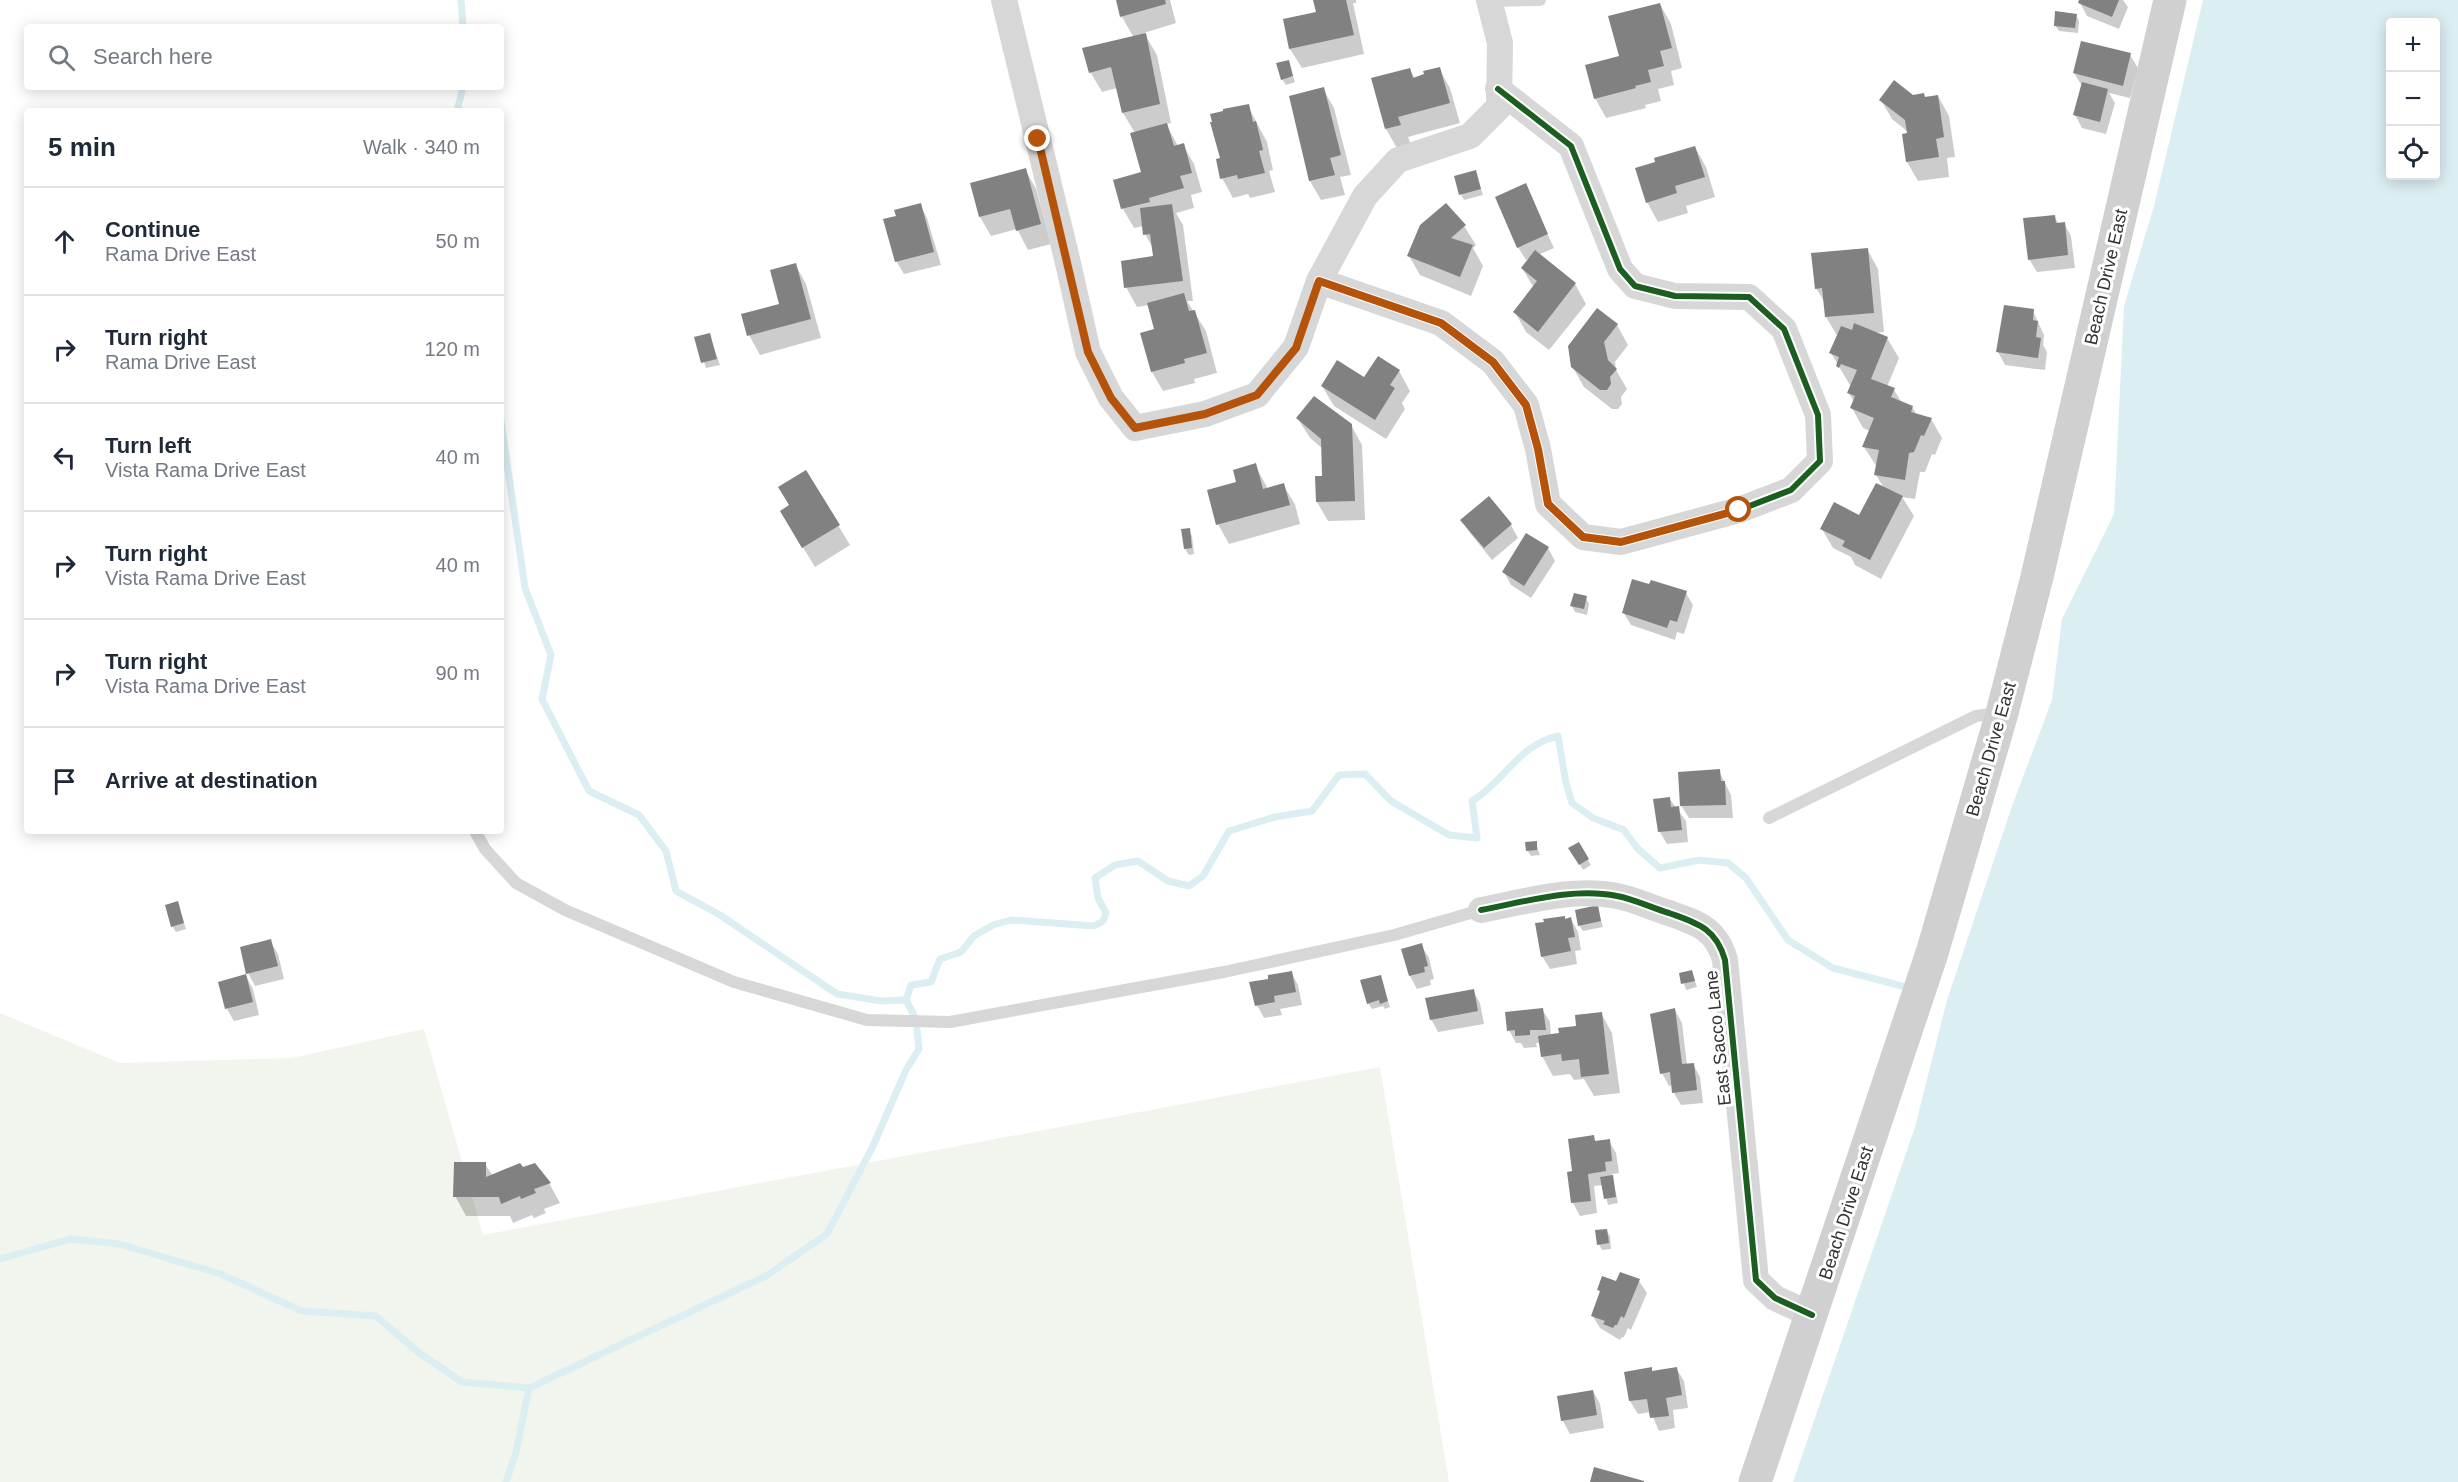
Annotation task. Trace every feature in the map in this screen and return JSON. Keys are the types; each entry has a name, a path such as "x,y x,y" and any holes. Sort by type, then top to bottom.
{"main road":[{"name":"Beach Drive East","path":"1755,1482 1932,953 2002,713 2040,565 2170,0"}],"street":[{"path":"1005,0 1088,352 1111,398 1135,428 1205,414 1257,395 1296,348 1319,281 1365,196 1398,160 1470,136 1498,106 1500,43 1489,1"},
{"path":"1319,281 1441,323 1493,362 1526,405 1538,449 1548,504 1583,537 1621,542 1739,510 1791,490 1820,461 1818,415 1784,330 1749,297 1675,296 1635,286 1620,269 1571,146 1498,89"},
{"name":"East Sacco Lane","path":"1481,910 1543,898 1602,894 1618,896 1696,923 1712,934 1721,945 1725,960 1756,1280 1775,1298 1812,1315"}],"lane":[{"path":"1489,1 1540,0"},
{"path":"1769,818 1976,716 2002,713"},
{"path":"477,834 485,849 516,883 565,910 734,982 867,1020 950,1022 1224,972 1394,935 1481,910"}],"shaded area":[{"path":"2203,0 2458,0 2458,1482 1793,1482 1915,1127 1947,1000 2011,809 2052,700 2062,619 2114,514 2124,306 2154,206"},
{"path":"0,1013 120,1063 292,1058 424,1029 483,1235 1380,1067 1449,1482 0,1482"}],"building":[{"path":"1116,0 1165,0 1166,4 1120,17"},
{"path":"1313,0 1346,0 1354,35 1289,49 1283,19 1316,12"},
{"path":"2079,0 2119,0 2112,17 2078,3"},
{"path":"1660,3 1672,48 1660,51 1664,66 1648,70 1651,82 1594,99 1585,65 1619,56 1608,16"},
{"path":"2055,11 2077,14 2075,28 2054,26"},
{"path":"1146,33 1160,104 1122,113 1111,67 1089,73 1082,48"},
{"path":"2081,41 2131,53 2123,86 2073,73"},
{"path":"1289,60 1293,76 1281,80 1276,63"},
{"path":"1440,67 1450,103 1398,117 1401,125 1385,129 1371,78 1410,68 1413,78 1424,74 1423,71"},
{"path":"1894,80 1913,95 1924,93 1925,97 1938,95 1944,137 1936,139 1939,157 1906,162 1902,134 1907,133 1905,120 1879,100"},
{"path":"2082,82 2108,89 2100,122 2073,115"},
{"path":"1324,87 1341,155 1330,158 1335,175 1309,181 1289,96"},
{"path":"1249,104 1263,150 1259,151 1265,173 1238,179 1237,175 1220,179 1216,159 1220,158 1210,114"},
{"path":"1167,123 1174,146 1184,143 1192,173 1180,176 1184,188 1149,198 1150,202 1121,209 1113,180 1141,172 1130,133"},
{"path":"1695,146 1705,177 1675,186 1677,193 1646,203 1635,168 1655,162 1654,158"},
{"path":"1026,168 1041,224 1016,231 1010,209 979,217 970,183"},
{"path":"1476,170 1481,189 1459,195 1454,176"},
{"path":"1526,183 1548,234 1517,248 1495,197"},
{"path":"921,203 934,252 895,262 883,219 896,216 894,210"},
{"path":"1446,203 1466,225 1451,238 1473,245 1460,277 1407,256 1420,225"},
{"path":"1172,204 1183,281 1124,288 1121,261 1153,256 1150,234 1143,235 1140,208"},
{"path":"2055,215 2056,223 2065,222 2068,255 2028,260 2023,218"},
{"path":"1868,248 1874,313 1825,317 1822,288 1815,289 1811,253"},
{"path":"1535,250 1576,283 1538,332 1513,312 1537,281 1521,268"},
{"path":"796,263 811,319 747,336 741,314 779,304 770,270"},
{"path":"1184,293 1189,311 1195,310 1207,353 1184,359 1185,363 1151,372 1140,333 1154,329 1147,303"},
{"path":"2004,305 2034,309 2033,320 2038,321 2036,337 2041,338 2038,358 1996,352"},
{"path":"1597,308 1618,324 1604,342 1608,360 1617,369 1610,377 1611,384 1607,390 1600,390 1571,367 1568,346"},
{"path":"1854,323 1888,337 1871,379 1895,388 1891,397 1913,406 1911,412 1932,418 1914,452 1909,453 1905,480 1874,475 1879,450 1862,447 1874,418 1850,408 1855,396 1847,393 1857,370 1841,364 1839,368 1836,366 1839,357 1829,353 1841,326 1852,330"},
{"path":"710,333 717,359 701,363 694,337"},
{"path":"1378,356 1400,370 1390,385 1395,388 1375,420 1321,386 1337,360 1364,377"},
{"path":"1314,396 1352,424 1355,501 1316,502 1315,476 1322,476 1321,439 1296,418"},
{"path":"1256,463 1263,489 1284,483 1290,505 1216,525 1207,490 1236,482 1233,470"},
{"path":"806,470 840,525 802,548 780,511 789,505 778,487"},
{"path":"1876,483 1903,496 1870,560 1842,546 1845,541 1820,529 1834,502 1859,515"},
{"path":"1489,496 1512,524 1484,548 1460,520"},
{"path":"1190,528 1192,548 1184,549 1181,529"},
{"path":"1526,533 1549,547 1524,586 1502,572"},
{"path":"1632,579 1649,584 1651,580 1687,591 1677,622 1670,620 1667,628 1622,613"},
{"path":"1574,593 1587,596 1584,609 1570,606"},
{"path":"1720,769 1721,781 1725,781 1726,805 1680,806 1678,772"},
{"path":"1670,797 1671,807 1679,806 1682,830 1658,832 1653,799"},
{"path":"1537,841 1537,850 1526,851 1525,842"},
{"path":"1579,842 1589,859 1579,865 1568,848"},
{"path":"178,901 184,923 171,927 165,905"},
{"path":"1598,905 1601,921 1578,926 1575,910"},
{"path":"1565,916 1565,919 1571,917 1575,937 1568,938 1571,951 1541,957 1535,923 1544,922 1543,919"},
{"path":"271,939 278,966 246,974 240,947"},
{"path":"1422,943 1428,966 1424,967 1425,972 1409,976 1401,949"},
{"path":"1692,970 1695,981 1681,984 1679,973"},
{"path":"1292,971 1296,992 1274,996 1275,1002 1255,1006 1249,982 1268,979 1268,975"},
{"path":"246,974 253,1002 225,1009 218,982"},
{"path":"1381,975 1388,1001 1380,1004 1379,1000 1367,1004 1360,980"},
{"path":"1474,989 1478,1011 1430,1020 1425,998"},
{"path":"1543,1008 1546,1030 1530,1030 1530,1035 1515,1036 1515,1030 1507,1031 1505,1012"},
{"path":"1675,1008 1682,1064 1694,1063 1697,1090 1672,1093 1670,1072 1660,1074 1650,1014"},
{"path":"1602,1012 1609,1074 1581,1077 1579,1059 1562,1061 1561,1054 1541,1057 1538,1036 1559,1033 1558,1028 1576,1026 1575,1015"},
{"path":"1594,1135 1595,1141 1610,1139 1612,1161 1605,1162 1606,1171 1588,1174 1591,1201 1571,1203 1567,1172 1572,1171 1568,1139"},
{"path":"454,1162 486,1162 486,1177 520,1163 523,1167 535,1163 551,1183 534,1189 536,1193 521,1199 520,1196 501,1204 499,1197 453,1197"},
{"path":"1613,1175 1616,1197 1604,1199 1600,1177"},
{"path":"1607,1229 1609,1243 1597,1245 1595,1230"},
{"path":"1620,1272 1640,1279 1624,1318 1621,1316 1613,1328 1603,1324 1605,1321 1591,1316 1600,1291 1597,1290 1602,1276 1616,1281"},
{"path":"1652,1367 1652,1371 1677,1367 1682,1395 1666,1398 1669,1416 1650,1418 1647,1399 1629,1401 1624,1372"},
{"path":"1593,1390 1597,1415 1561,1421 1557,1396"},
{"path":"1594,1467 1644,1481 1644,1482 1590,1482"}],"waterway":[{"path":"461,0 463,24"},
{"path":"458,108 462,90"},
{"path":"504,442 525,588 551,655 542,699 589,791 639,815 666,851 676,891 720,915 837,994 882,1001 906,1000"},
{"path":"915,1017 906,1000 911,985 931,982 940,959 961,952 974,936 993,925 1011,920 1094,926 1103,921 1106,913 1098,898 1095,878 1115,865 1138,861 1168,881 1189,886 1203,876 1229,831 1275,817 1312,811 1339,775 1365,774 1391,801 1449,835 1477,838 1472,801 1484,793 1532,747 1558,736 1572,803 1593,818 1624,830 1638,849 1660,868 1699,860 1728,863 1746,878 1788,940 1833,968 1902,986"},
{"path":"0,1259 71,1239 119,1244 218,1273 302,1311 376,1316 418,1352 462,1382 529,1388 766,1276 827,1234 873,1146 906,1070 919,1049 917,1030"},
{"path":"506,1482 516,1453 529,1388"}],"cycle path":[{"path":"1319,281 1441,323 1493,362 1526,405 1538,449 1548,504 1583,537 1621,542 1739,510 1791,490 1820,461 1818,415 1784,329 1749,297 1675,296 1635,286 1620,269 1571,146 1498,89"},
{"path":"1481,910 1566,894 1600,894 1630,899 1688,920 1711,934 1725,960 1756,1280 1775,1298 1812,1315"}],"route":[{"path":"1038,139 1088,352 1111,398 1135,428 1205,414 1257,395 1296,348 1319,281 1441,323 1493,362 1526,405 1538,449 1548,504 1583,537 1621,542 1739,510"}]}
